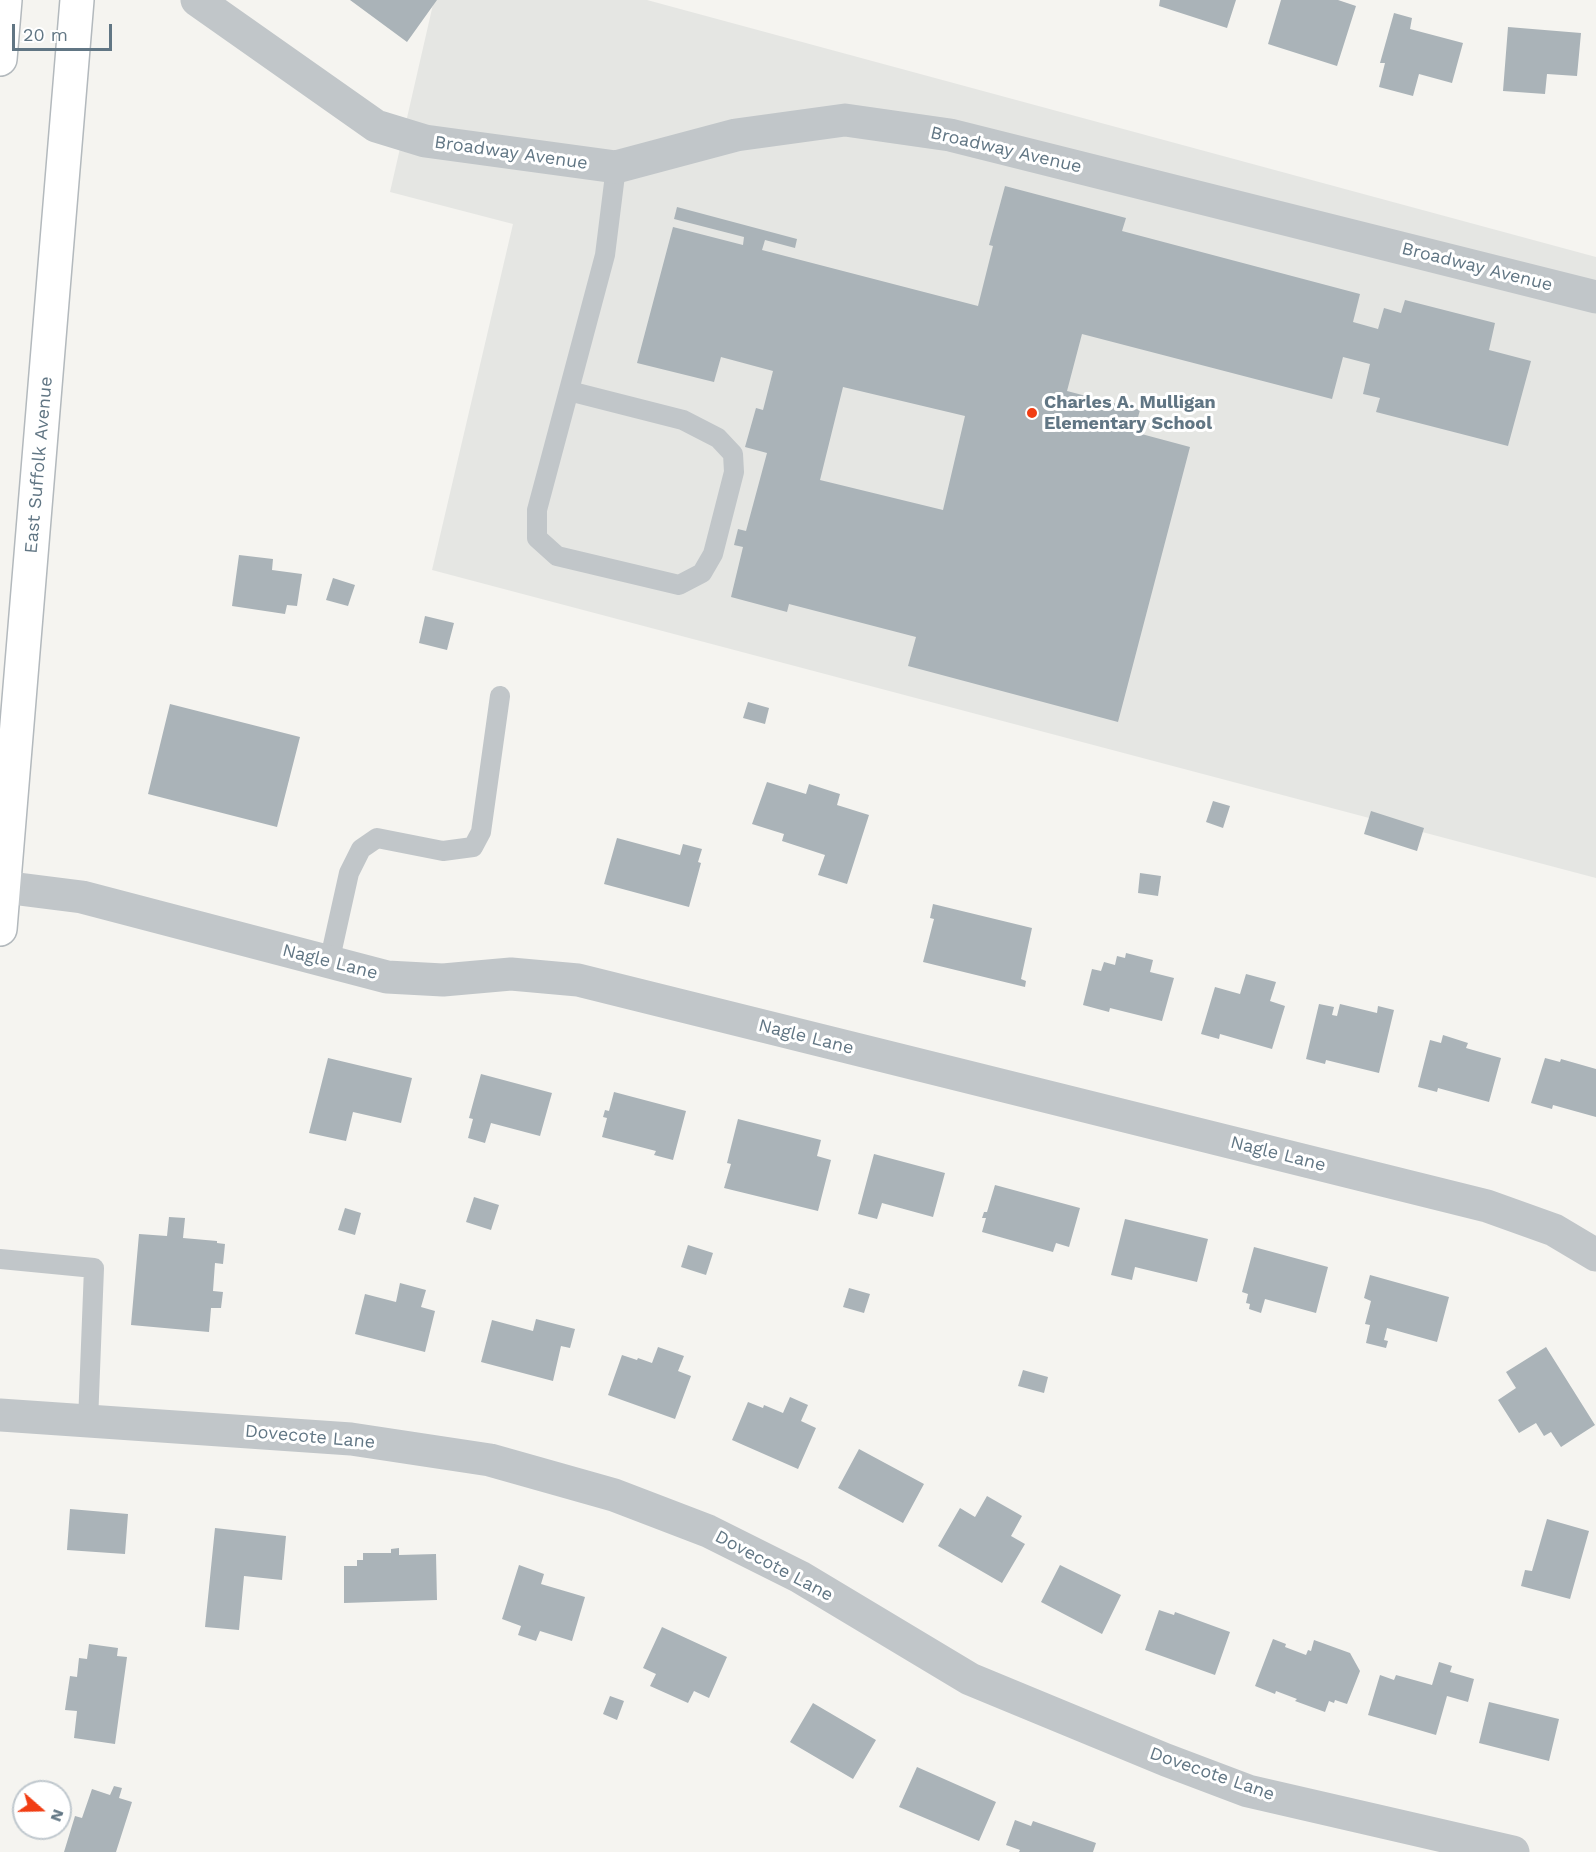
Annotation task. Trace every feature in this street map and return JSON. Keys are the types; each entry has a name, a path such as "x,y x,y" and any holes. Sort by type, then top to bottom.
{"main road":[{"path":"0,59 5,0"},
{"name":"East Suffolk Avenue","path":"0,929 77,0"}],"street":[{"name":"Broadway Avenue","path":"197,0 376,126 425,141 616,167 736,135 845,120 950,135 1596,297"},
{"name":"Nagle Lane","path":"3,887 82,897 387,977 442,980 511,974 578,980 1486,1206 1554,1230 1596,1255"},
{"name":"Dovecote Lane","path":"0,1415 351,1439 490,1460 615,1495 708,1531 800,1577 970,1679 1166,1761 1248,1791 1512,1852"}],"lane":[{"path":"568,391 683,420 718,438 733,454 734,472 713,554 702,573 679,585 557,556 537,538 537,510 568,391 605,255 616,167"},
{"path":"329,963 349,873 361,849 377,838 443,851 473,847 481,832 500,696"},
{"path":"0,1259 94,1268 88,1422"}],"shaded area":[{"name":"Charles A. Mulligan Elementary School","path":"434,0 647,0 1596,257 1596,878 432,570 513,224 390,192"}],"building":[{"path":"350,0 437,0 407,42"},
{"path":"1160,0 1236,0 1227,28 1159,6"},
{"path":"1281,0 1338,0 1356,6 1337,66 1268,44"},
{"path":"1394,13 1412,18 1410,29 1463,43 1452,83 1419,74 1413,96 1379,87 1385,63 1380,63"},
{"path":"1508,27 1581,33 1577,76 1547,74 1545,94 1503,91"},
{"path":"1005,186 1126,218 1122,231 1360,294 1353,322 1378,329 1384,308 1401,313 1405,300 1495,323 1489,350 1531,361 1508,446 1376,412 1380,398 1363,394 1370,364 1343,357 1332,399 1082,334 1067,391 1140,410 1134,432 1190,447 1118,722 908,666 916,637 789,604 787,612 731,597 743,547 734,545 738,529 746,531 767,453 745,447 756,408 763,410 773,371 721,357 714,382 637,363 673,227 743,245 744,237 674,219 677,207 797,239 795,248 765,240 762,250 978,306 993,246 989,245","holes":["843,387 965,416 943,510 820,480"]},
{"path":"239,555 273,559 272,570 302,574 297,606 287,605 285,614 232,606"},
{"path":"333,578 355,585 348,606 326,600"},
{"path":"425,616 454,623 447,650 419,643"},
{"path":"748,702 769,708 765,724 743,718"},
{"path":"170,704 300,737 277,827 148,794"},
{"path":"767,782 806,794 809,784 840,794 837,805 869,815 847,884 818,875 825,855 782,841 784,834 752,824"},
{"path":"1213,801 1230,806 1223,828 1206,822"},
{"path":"1371,811 1424,828 1417,851 1364,834"},
{"path":"617,838 680,855 683,844 702,849 698,862 701,863 689,907 604,884"},
{"path":"1140,873 1161,876 1158,896 1138,893"},
{"path":"933,904 1032,928 1021,979 1026,981 1025,987 923,962 934,919 930,918"},
{"path":"1126,953 1153,960 1150,972 1174,978 1162,1021 1110,1008 1109,1012 1083,1005 1092,969 1101,971 1104,962 1115,965 1117,956 1125,958"},
{"path":"1246,974 1276,982 1270,1001 1285,1006 1272,1049 1220,1034 1219,1039 1201,1034 1215,987 1240,994"},
{"path":"1319,1004 1334,1007 1332,1015 1337,1016 1340,1004 1377,1013 1378,1006 1394,1010 1379,1073 1326,1060 1325,1064 1306,1059"},
{"path":"1443,1035 1468,1043 1466,1048 1501,1058 1489,1102 1438,1088 1437,1092 1418,1087 1430,1040 1441,1043"},
{"path":"328,1058 412,1078 401,1123 353,1112 346,1141 309,1133"},
{"path":"1545,1058 1560,1062 1561,1059 1596,1069 1596,1117 1553,1105 1552,1109 1531,1103"},
{"path":"481,1074 552,1093 540,1136 491,1123 485,1143 468,1138 473,1119 469,1118"},
{"path":"614,1092 686,1111 673,1160 654,1155 656,1151 602,1137 607,1118 603,1117 605,1110 609,1111"},
{"path":"738,1119 821,1140 817,1156 831,1160 818,1211 724,1188 731,1164 727,1163"},
{"path":"874,1154 945,1173 933,1217 882,1203 877,1219 858,1214"},
{"path":"995,1185 1080,1208 1069,1247 1056,1243 1053,1252 982,1232 986,1218 982,1218 984,1212 987,1212"},
{"path":"474,1197 499,1205 491,1230 466,1222"},
{"path":"345,1208 361,1213 355,1235 338,1230"},
{"path":"169,1217 185,1218 183,1238 217,1241 217,1243 225,1244 223,1264 215,1263 213,1291 223,1292 221,1308 211,1308 209,1332 131,1325 139,1234 167,1236"},
{"path":"1125,1219 1208,1239 1197,1282 1135,1267 1132,1280 1111,1275"},
{"path":"688,1245 713,1253 706,1275 681,1267"},
{"path":"1254,1247 1328,1267 1316,1313 1265,1299 1261,1313 1249,1309 1250,1304 1246,1303 1248,1294 1242,1292"},
{"path":"1370,1275 1449,1297 1437,1342 1387,1328 1384,1340 1388,1341 1386,1348 1366,1343 1370,1325 1365,1324 1371,1301 1364,1298"},
{"path":"400,1283 426,1290 421,1307 435,1311 425,1352 355,1334 365,1294 396,1302"},
{"path":"849,1288 870,1294 864,1313 843,1307"},
{"path":"536,1319 575,1329 570,1348 561,1346 553,1381 481,1362 492,1320 533,1331"},
{"path":"658,1347 684,1356 678,1371 691,1376 675,1419 608,1395 622,1355 652,1363"},
{"path":"1546,1347 1595,1425 1561,1447 1551,1432 1544,1436 1536,1423 1519,1433 1498,1400 1516,1388 1506,1372"},
{"path":"1023,1370 1048,1377 1044,1393 1018,1386"},
{"path":"790,1397 808,1405 801,1421 816,1428 798,1469 732,1440 748,1402 763,1408 764,1405 783,1413"},
{"path":"859,1449 924,1484 903,1523 838,1488"},
{"path":"987,1496 1022,1516 1011,1536 1025,1544 1002,1583 938,1546 960,1508 975,1517"},
{"path":"70,1509 128,1514 125,1554 67,1550"},
{"path":"1547,1519 1589,1531 1570,1599 1521,1586 1525,1570 1532,1571"},
{"path":"215,1528 286,1536 282,1580 244,1576 239,1630 205,1627"},
{"path":"399,1548 399,1555 436,1554 437,1600 344,1603 344,1566 357,1566 357,1560 363,1560 363,1553 391,1553 391,1549"},
{"path":"519,1565 544,1574 541,1584 585,1597 572,1641 540,1631 536,1641 518,1635 521,1626 502,1619"},
{"path":"1060,1565 1121,1595 1102,1634 1041,1602"},
{"path":"1159,1610 1174,1615 1175,1612 1230,1632 1215,1675 1145,1650"},
{"path":"662,1627 727,1657 709,1698 694,1691 688,1703 650,1686 656,1674 643,1668"},
{"path":"1273,1639 1286,1644 1285,1647 1306,1655 1308,1650 1311,1651 1314,1640 1350,1653 1360,1671 1347,1704 1335,1700 1334,1703 1329,1701 1325,1712 1276,1691 1275,1694 1255,1686"},
{"path":"89,1644 118,1648 117,1656 127,1657 115,1744 74,1738 77,1711 65,1710 70,1676 77,1677 79,1658 87,1659"},
{"path":"1439,1662 1452,1666 1450,1672 1474,1679 1468,1702 1447,1696 1436,1735 1368,1715 1380,1675 1394,1680 1396,1675 1432,1685"},
{"path":"610,1696 624,1701 617,1720 603,1714"},
{"path":"1489,1702 1559,1719 1549,1761 1479,1743"},
{"path":"813,1703 876,1740 853,1779 790,1742"},
{"path":"917,1767 996,1802 979,1841 899,1807"},
{"path":"114,1786 122,1788 119,1798 132,1802 116,1852 64,1852 68,1840 72,1840 75,1816 82,1818 92,1789 110,1795"},
{"path":"1015,1820 1031,1826 1033,1821 1096,1843 1093,1852 1019,1852 1020,1850 1006,1845"}],"place":[{"name":"Charles A. Mulligan Elementary School","path":"1032,413"}]}
